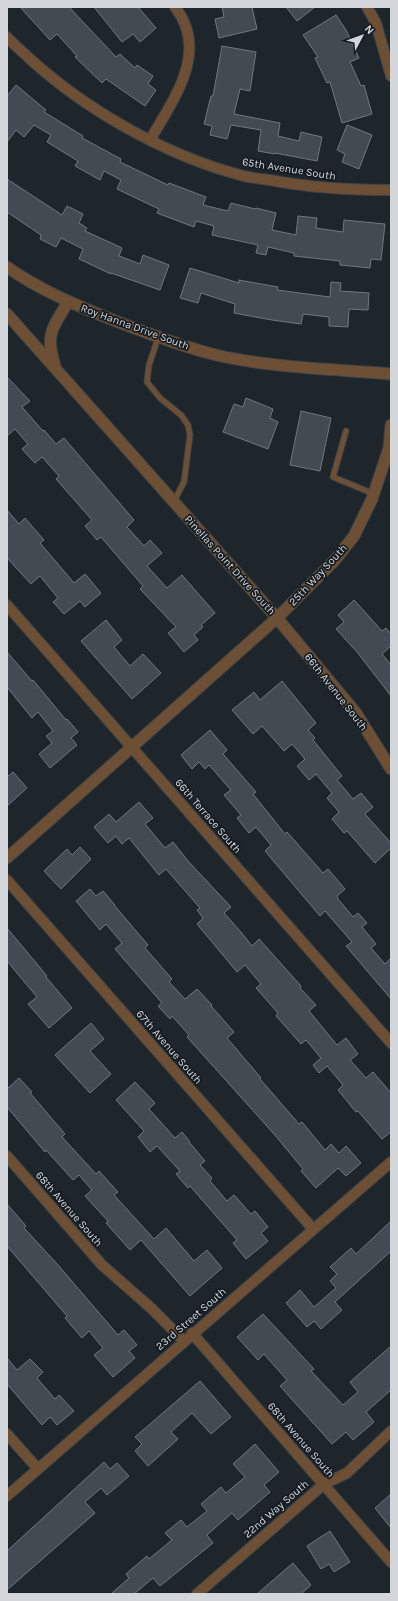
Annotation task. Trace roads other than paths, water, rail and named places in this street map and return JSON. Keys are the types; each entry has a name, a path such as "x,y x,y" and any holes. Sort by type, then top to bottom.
{"street":[{"path":"150,140 182,85 189,62 189,37 180,13 175,7"},
{"path":"366,7 376,23 391,76"},
{"name":"65th Avenue South","path":"7,37 46,73 92,107 150,140 202,162 241,175 291,184 342,190 391,190"},
{"name":"Roy Hanna Drive South","path":"7,267 68,302 158,338 216,355 272,364 391,374"},
{"name":"Pinellas Point Drive South","path":"7,858 277,618 56,371 49,338 68,302"},
{"path":"7,314 56,371"},
{"name":"25th Way South","path":"277,618 336,560 354,536 388,465 391,425"},
{"name":"66th Terrace South","path":"7,605 391,1043"},
{"name":"66th Avenue South","path":"277,618 356,713 391,769"},
{"name":"67th Avenue South","path":"7,880 313,1229"},
{"name":"68th Avenue South","path":"7,1156 102,1266 151,1308 184,1341"},
{"name":"23rd Street South","path":"7,1496 391,1162"},
{"name":"68th Avenue South","path":"192,1334 391,1562"},
{"name":"22nd Way South","path":"197,1594 324,1484 347,1473 391,1431"},
{"path":"7,1434 38,1469"}],"lane":[{"path":"158,338 150,365 147,382 160,398 182,415 188,424 190,435 184,482 173,502"},
{"path":"346,431 333,478 374,494"}]}
